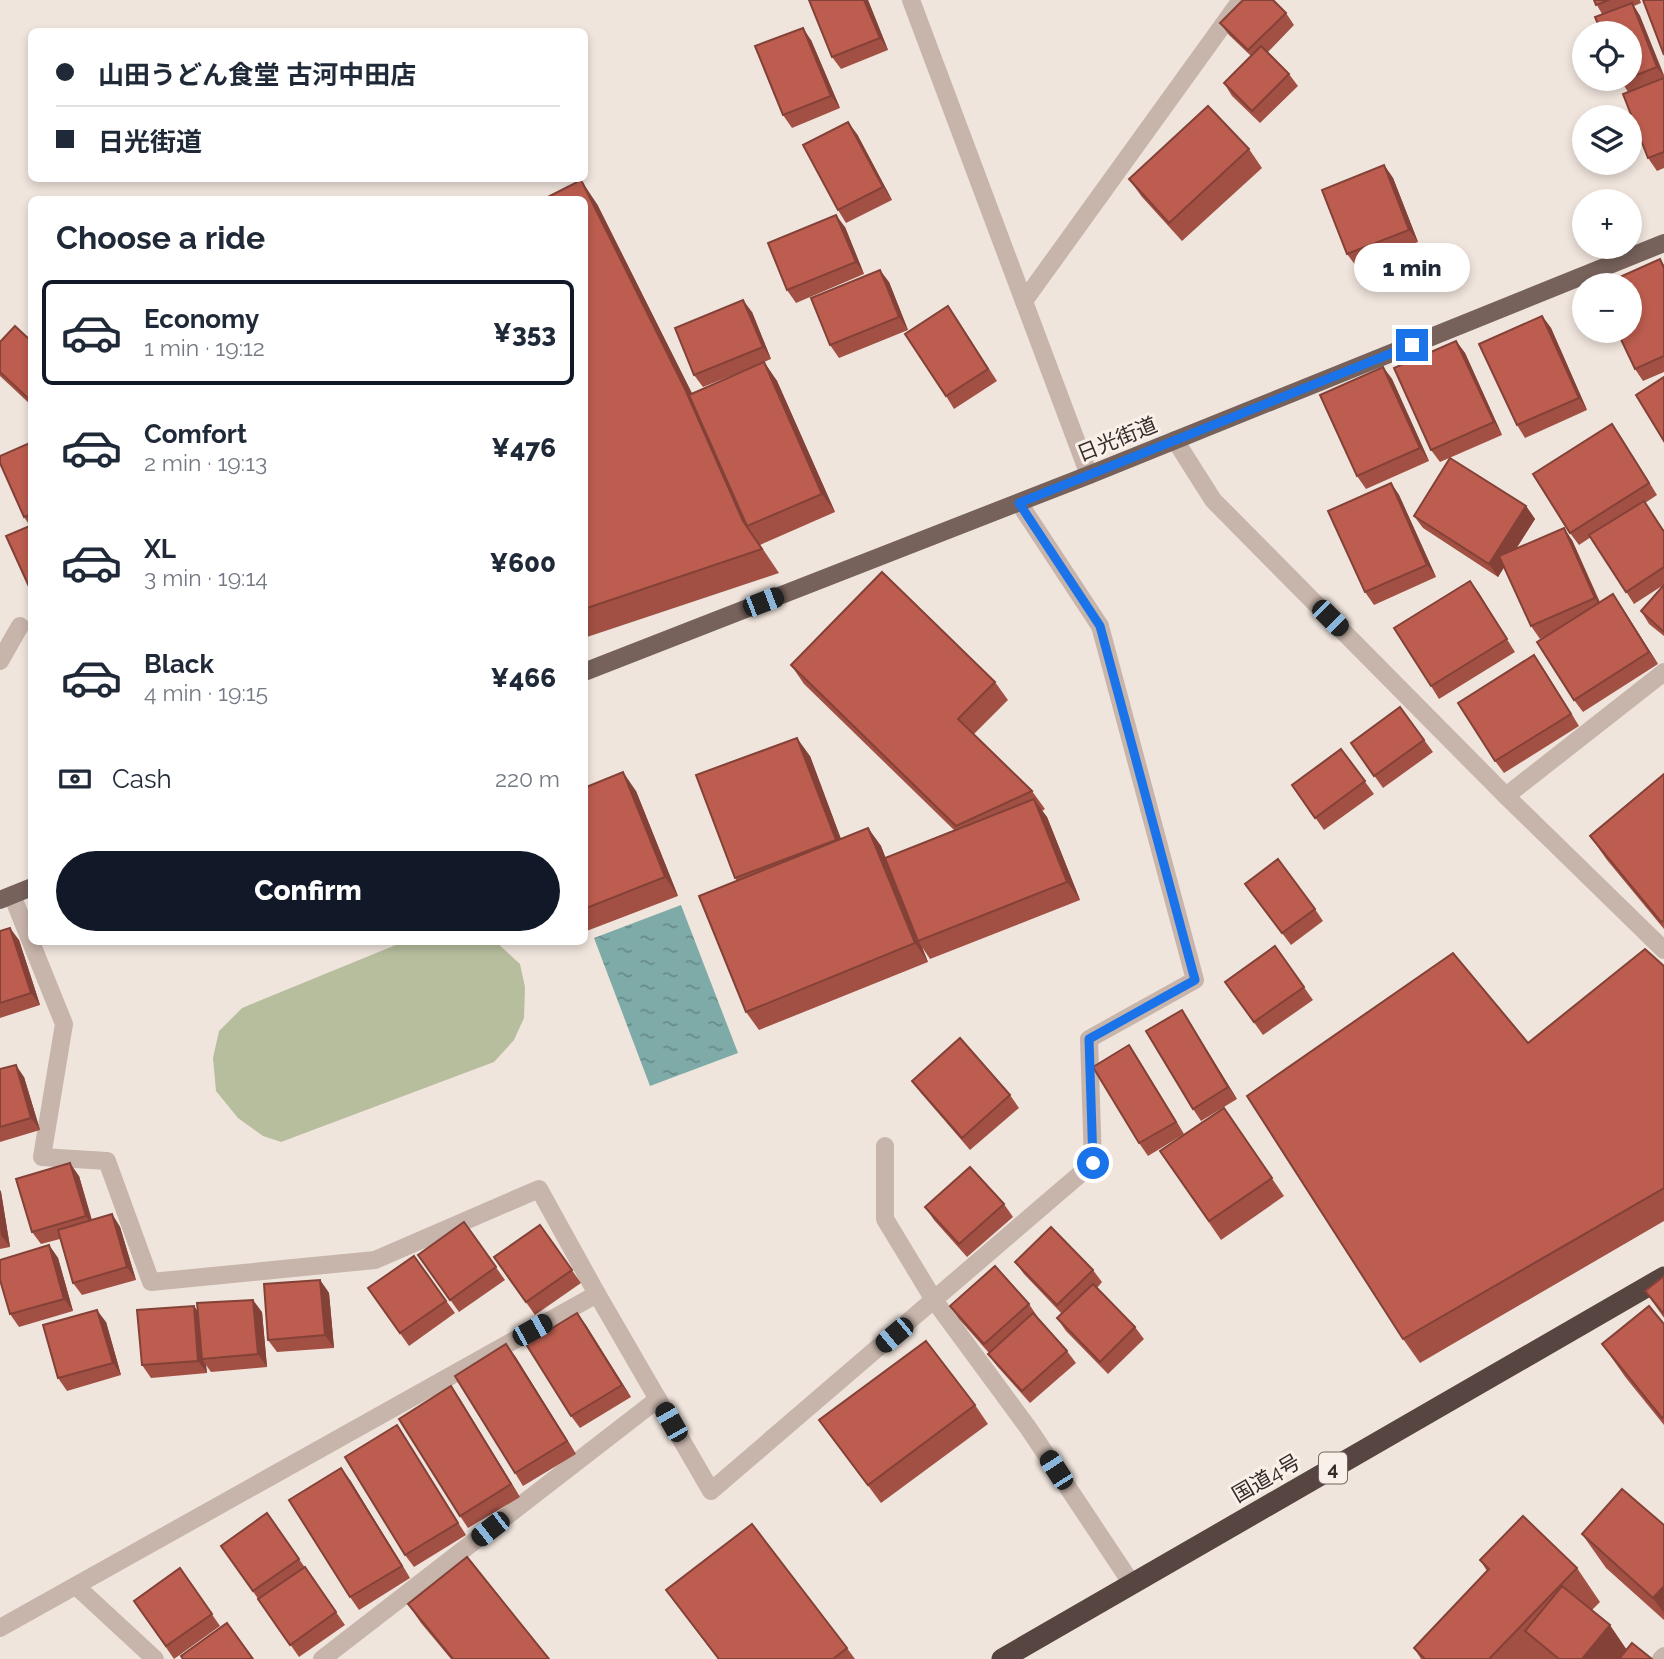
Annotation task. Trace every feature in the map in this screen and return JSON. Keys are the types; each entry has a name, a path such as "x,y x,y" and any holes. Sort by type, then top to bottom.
{"highway":[{"name":"国道4号","path":"1002,1659 1664,1277"}],"main road":[{"name":"日光街道","path":"588,670 1090,475 1664,243"},
{"path":"6,897 28,889"}],"street":[{"path":"911,0 1090,475"},
{"path":"1024,301 1241,0"},
{"path":"1175,440 1213,500 1506,796 1664,950"},
{"path":"6,897 64,1024 42,1157 107,1161 151,1282 375,1260 539,1189 711,1491 1093,1163 1089,1039 1195,980 1100,626 1019,503"},
{"path":"0,661 20,626"},
{"path":"1506,796 1664,672"},
{"path":"885,1146 885,1219 934,1300 1029,1429 1132,1584"},
{"path":"0,1628 597,1294"},
{"path":"323,1659 658,1399"},
{"path":"76,1586 155,1659"}],"green space":[{"path":"396,945 499,945 520,964 525,987 524,1018 514,1040 494,1062 281,1142 263,1136 238,1118 216,1091 213,1058 219,1031 242,1008"}],"water":[{"path":"681,905 738,1053 650,1086 594,938"}],"building":[{"path":"809,0 864,0 880,38 832,57"},
{"path":"1243,0 1273,0 1286,13 1248,50 1220,23"},
{"path":"1594,0 1609,0 1596,5"},
{"path":"1643,0 1664,0 1664,55"},
{"path":"1632,3 1639,21 1597,21 1595,17"},
{"path":"803,28 831,96 783,115 755,46"},
{"path":"1642,29 1657,67 1642,73"},
{"path":"1261,46 1289,74 1252,111 1224,83"},
{"path":"1664,78 1664,152 1648,158 1642,143 1642,105 1627,105 1623,94 1642,91 1642,87"},
{"path":"1208,106 1249,149 1169,223 1129,179"},
{"path":"848,122 883,187 838,210 803,145"},
{"path":"1384,165 1409,230 1347,254 1322,190"},
{"path":"582,182 685,389 743,521 762,549 588,608 588,196 550,196"},
{"path":"836,215 856,262 787,290 768,243"},
{"path":"1660,259 1664,268 1664,356 1635,369 1623,343 1642,343 1642,273 1629,273"},
{"path":"880,270 899,317 830,345 811,298"},
{"path":"743,300 763,347 694,375 675,328"},
{"path":"948,306 988,369 946,396 905,334"},
{"path":"1542,316 1579,398 1517,425 1479,344"},
{"path":"15,326 28,338 28,398 0,372 0,342"},
{"path":"1456,341 1494,422 1431,450 1394,368"},
{"path":"764,362 822,494 747,526 689,395"},
{"path":"1383,367 1420,448 1357,476 1320,395"},
{"path":"1664,377 1664,441 1636,395"},
{"path":"1612,424 1649,483 1570,533 1533,474"},
{"path":"28,444 28,516 24,517 0,463 0,456"},
{"path":"1450,458 1526,506 1489,564 1414,516"},
{"path":"1391,483 1427,565 1365,592 1328,511"},
{"path":"1644,501 1664,532 1664,567 1626,592 1589,535"},
{"path":"28,527 28,584 6,536"},
{"path":"1564,528 1595,598 1531,626 1499,556"},
{"path":"882,572 995,682 958,719 1032,791 956,826 791,665"},
{"path":"1470,581 1507,639 1431,686 1394,628"},
{"path":"1664,585 1664,632 1641,611"},
{"path":"1613,594 1649,652 1574,700 1537,642"},
{"path":"1534,655 1571,714 1495,761 1458,703"},
{"path":"1400,707 1424,740 1374,776 1351,743"},
{"path":"797,738 836,840 735,878 696,775"},
{"path":"1341,749 1365,781 1315,818 1292,785"},
{"path":"623,772 665,877 588,907 588,786"},
{"path":"1664,774 1664,920 1661,922 1590,836"},
{"path":"1034,799 1067,882 918,941 885,858"},
{"path":"868,828 915,943 746,1012 699,896"},
{"path":"1278,859 1315,909 1282,933 1245,884"},
{"path":"10,928 31,993 0,1003 0,931"},
{"path":"1275,946 1304,987 1254,1022 1225,982"},
{"path":"1645,949 1664,966 1664,1188 1403,1339 1247,1096 1453,953 1528,1043"},
{"path":"1182,1010 1228,1087 1193,1109 1146,1031"},
{"path":"960,1038 1010,1095 962,1138 912,1081"},
{"path":"1129,1045 1176,1122 1139,1143 1093,1067"},
{"path":"16,1065 31,1118 0,1127 0,1069"},
{"path":"1224,1108 1272,1178 1209,1221 1160,1151"},
{"path":"70,1163 86,1216 32,1232 16,1179"},
{"path":"970,1167 1004,1204 959,1244 925,1207"},
{"path":"112,1214 127,1267 73,1283 58,1230"},
{"path":"464,1222 496,1267 450,1300 418,1255"},
{"path":"540,1225 572,1270 526,1302 494,1257"},
{"path":"1051,1227 1093,1270 1057,1305 1015,1262"},
{"path":"49,1245 64,1299 10,1314 0,1280 0,1260"},
{"path":"414,1256 446,1301 400,1333 368,1288"},
{"path":"995,1266 1029,1304 984,1344 950,1306"},
{"path":"1664,1276 1664,1314 1645,1291"},
{"path":"320,1280 325,1335 268,1340 264,1284"},
{"path":"1093,1284 1135,1327 1100,1362 1057,1318"},
{"path":"253,1300 258,1354 202,1359 197,1303"},
{"path":"194,1306 198,1361 142,1365 137,1310"},
{"path":"1649,1306 1664,1324 1662,1418 1602,1344"},
{"path":"97,1310 113,1363 58,1378 43,1325"},
{"path":"577,1313 622,1385 571,1416 526,1344"},
{"path":"1033,1313 1067,1351 1022,1391 988,1354"},
{"path":"926,1341 975,1405 868,1485 819,1420"},
{"path":"506,1344 567,1441 515,1473 455,1376"},
{"path":"451,1386 511,1484 460,1516 399,1419"},
{"path":"397,1425 458,1523 405,1555 345,1457"},
{"path":"341,1468 402,1566 350,1597 289,1500"},
{"path":"1622,1489 1664,1525 1664,1586 1653,1598 1582,1534"},
{"path":"267,1513 299,1559 253,1591 221,1546"},
{"path":"1523,1516 1577,1568 1489,1659 1425,1659 1414,1648 1489,1569 1480,1560"},
{"path":"752,1524 847,1648 833,1659 719,1659 666,1590"},
{"path":"467,1557 549,1659 453,1659 408,1604"},
{"path":"305,1567 336,1612 290,1645 258,1599"},
{"path":"180,1568 212,1614 166,1646 134,1601"},
{"path":"1562,1586 1610,1625 1582,1659 1559,1659 1525,1631"},
{"path":"227,1623 253,1659 183,1659 181,1656"},
{"path":"1632,1643 1652,1659 1619,1659"}],"route":[{"path":"1093,1163 1089,1039 1195,980 1100,626 1019,503 1412,345"}]}
